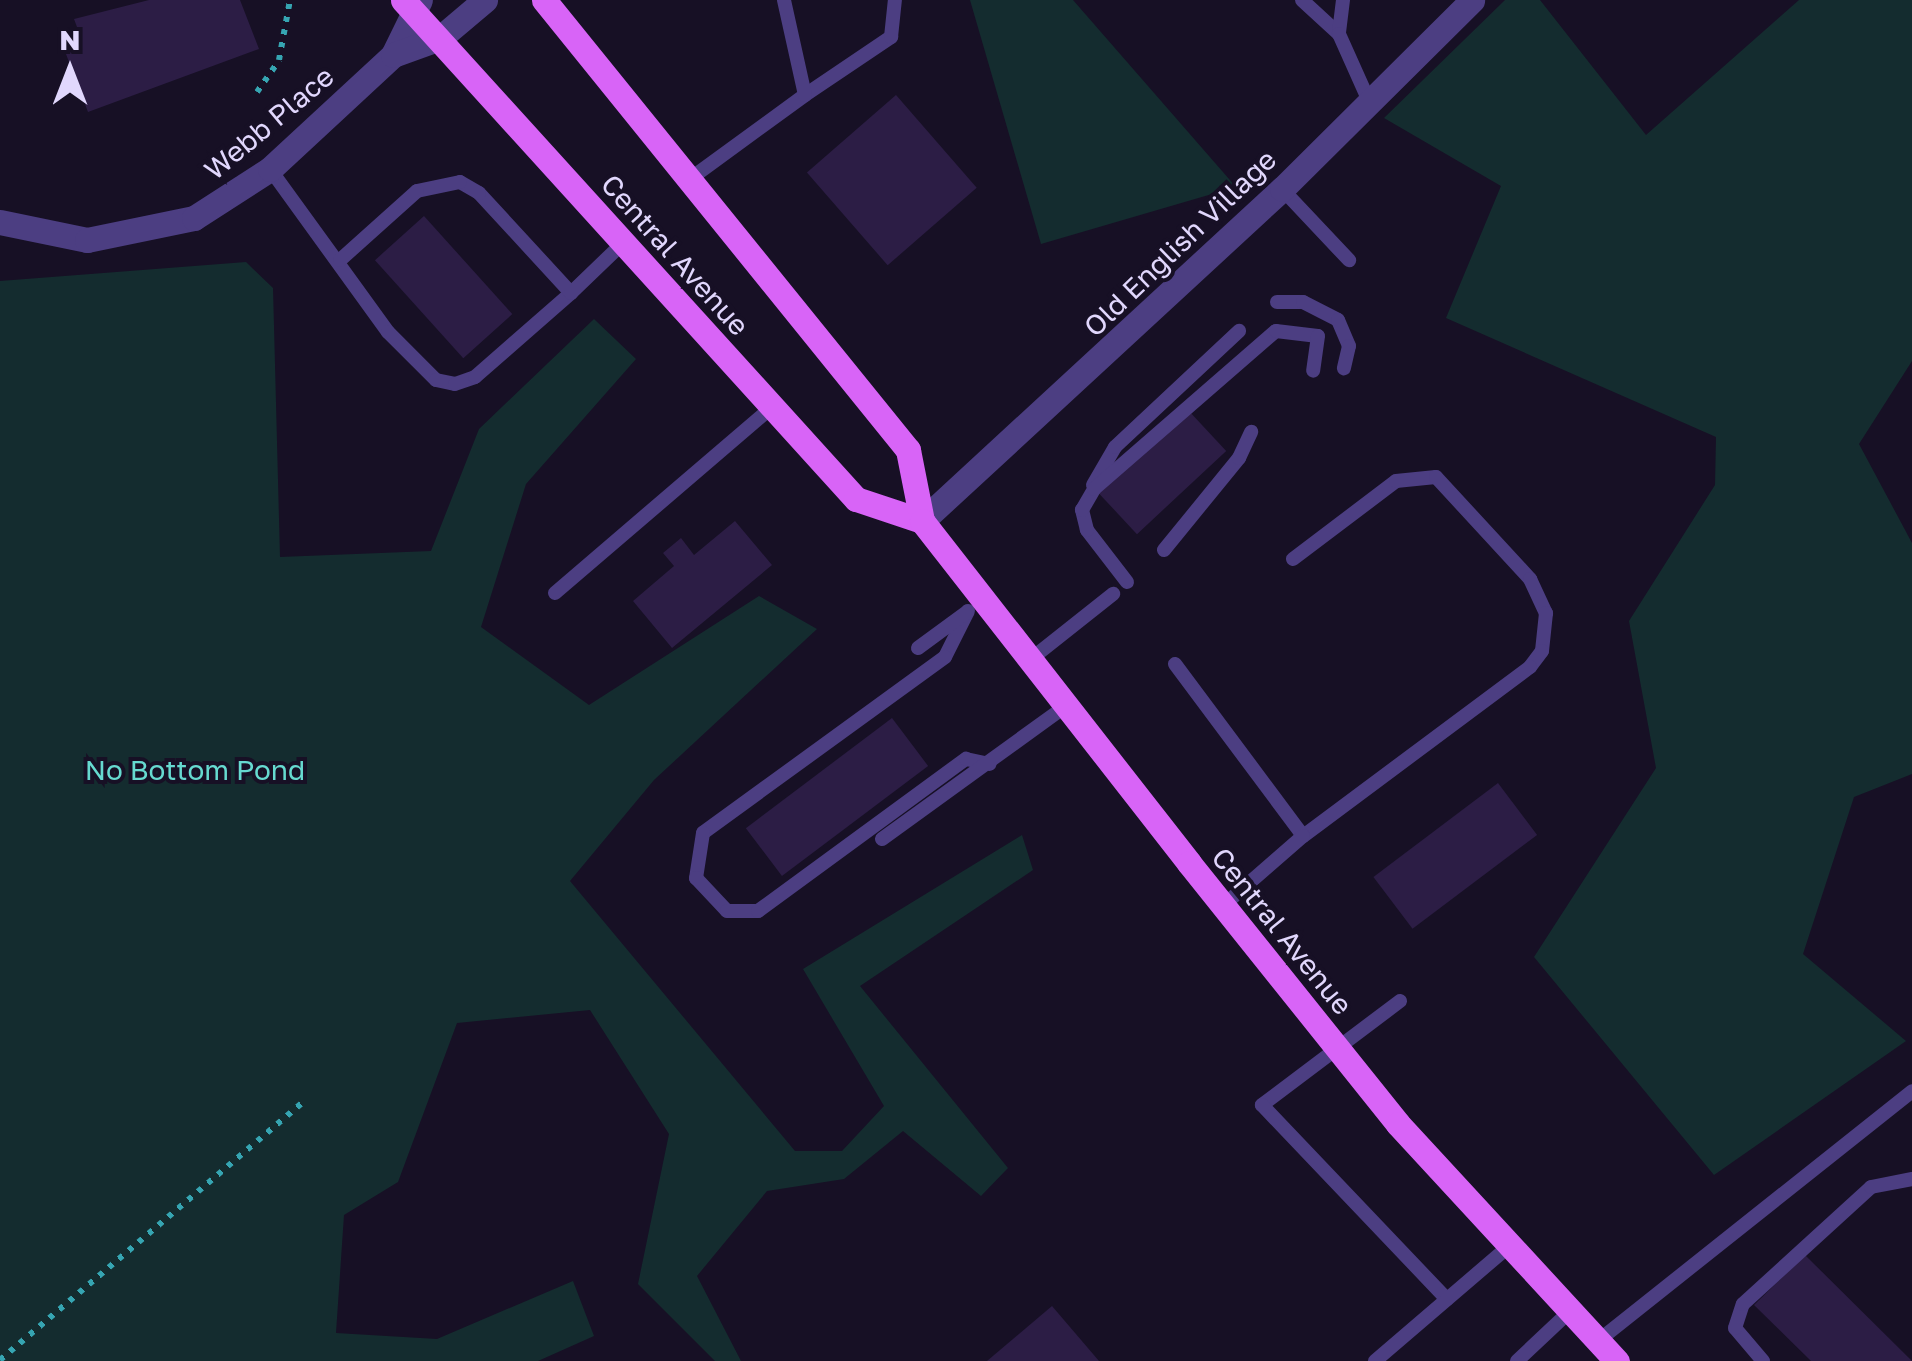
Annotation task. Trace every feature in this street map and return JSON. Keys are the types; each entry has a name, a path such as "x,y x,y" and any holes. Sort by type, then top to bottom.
{"main road":[{"name":"Central Avenue","path":"544,0 694,176 908,450 922,521 976,606 1030,659 1336,1046 1509,1246 1617,1361"},
{"name":"Central Avenue","path":"412,3 856,500 922,521"}],"street":[{"path":"440,38 485,0"},
{"name":"Webb Place","path":"393,55 412,3"},
{"name":"Old English Village","path":"922,521 1282,190 1463,3"},
{"name":"Webb Place","path":"0,222 44,236 127,238 194,218 270,168 393,55 440,38"}],"lane":[{"path":"784,0 805,95"},
{"path":"694,176 891,37 895,0"},
{"path":"1302,0 1340,34 1369,101"},
{"path":"1340,34 1343,0"},
{"path":"270,168 340,260 388,332 436,380 455,384 489,366 623,243"},
{"path":"340,260 417,190 460,182 479,193 571,293"},
{"path":"1282,190 1349,260"},
{"path":"1277,302 1303,302 1338,320 1349,346 1344,368"},
{"path":"1127,582 1087,530 1087,499 1115,447 1239,331"},
{"path":"1087,499 1121,464 1276,331 1318,336 1312,371"},
{"path":"556,592 772,408"},
{"path":"1164,550 1239,458 1250,432"},
{"path":"1224,906 1304,836 1530,666 1542,651 1546,613 1530,580 1436,477 1396,482 1292,559"},
{"path":"1030,659 1113,594"},
{"path":"918,648 976,606"},
{"path":"976,606 945,657 703,833 696,878 726,911 758,911 966,759 989,764"},
{"path":"1175,664 1304,836"},
{"path":"882,839 1067,705"},
{"path":"1400,1001 1262,1105 1447,1299"},
{"path":"1598,1342 1912,1090"},
{"path":"1762,1361 1735,1328 1743,1304 1871,1187 1912,1178"},
{"path":"1375,1361 1509,1246"},
{"path":"1516,1361 1570,1312"}],"path":[{"path":"256,92 280,60 290,0"},
{"path":"0,1360 304,1102"}],"green space":[{"path":"970,0 1073,0 1236,187 1041,244"},
{"path":"1505,0 1540,0 1646,135 1799,0 1912,0 1912,361 1859,444 1912,543 1912,774 1854,797 1803,954 1906,1041 1714,1175 1534,957 1656,768 1629,621 1715,485 1716,437 1446,318 1501,186 1384,118"},
{"name":"No Bottom Pond","path":"246,262 273,288 280,557 431,551 479,429 594,319 636,359 526,484 481,627 589,705 759,596 817,629 654,780 570,881 795,1151 842,1151 884,1106 803,969 1022,835 1033,870 860,986 1008,1168 981,1196 903,1131 844,1179 767,1191 697,1276 741,1361 715,1361 638,1284 669,1134 590,1010 457,1023 398,1182 344,1215 336,1333 437,1339 573,1281 594,1336 538,1361 0,1361 0,281"}],"building":[{"path":"149,0 240,0 259,49 88,112 58,33 77,27 74,19"},
{"path":"896,95 977,188 888,265 807,172"},
{"path":"424,216 512,314 463,358 375,260"},
{"path":"1188,410 1226,451 1137,534 1099,493"},
{"path":"735,521 772,565 672,648 633,601 674,566 663,553 681,538 694,555"},
{"path":"892,718 928,766 782,876 746,828"},
{"path":"1498,783 1537,835 1413,929 1373,877"},
{"path":"1805,1255 1912,1361 1811,1361 1754,1305"},
{"path":"1052,1306 1099,1361 987,1361"}]}
